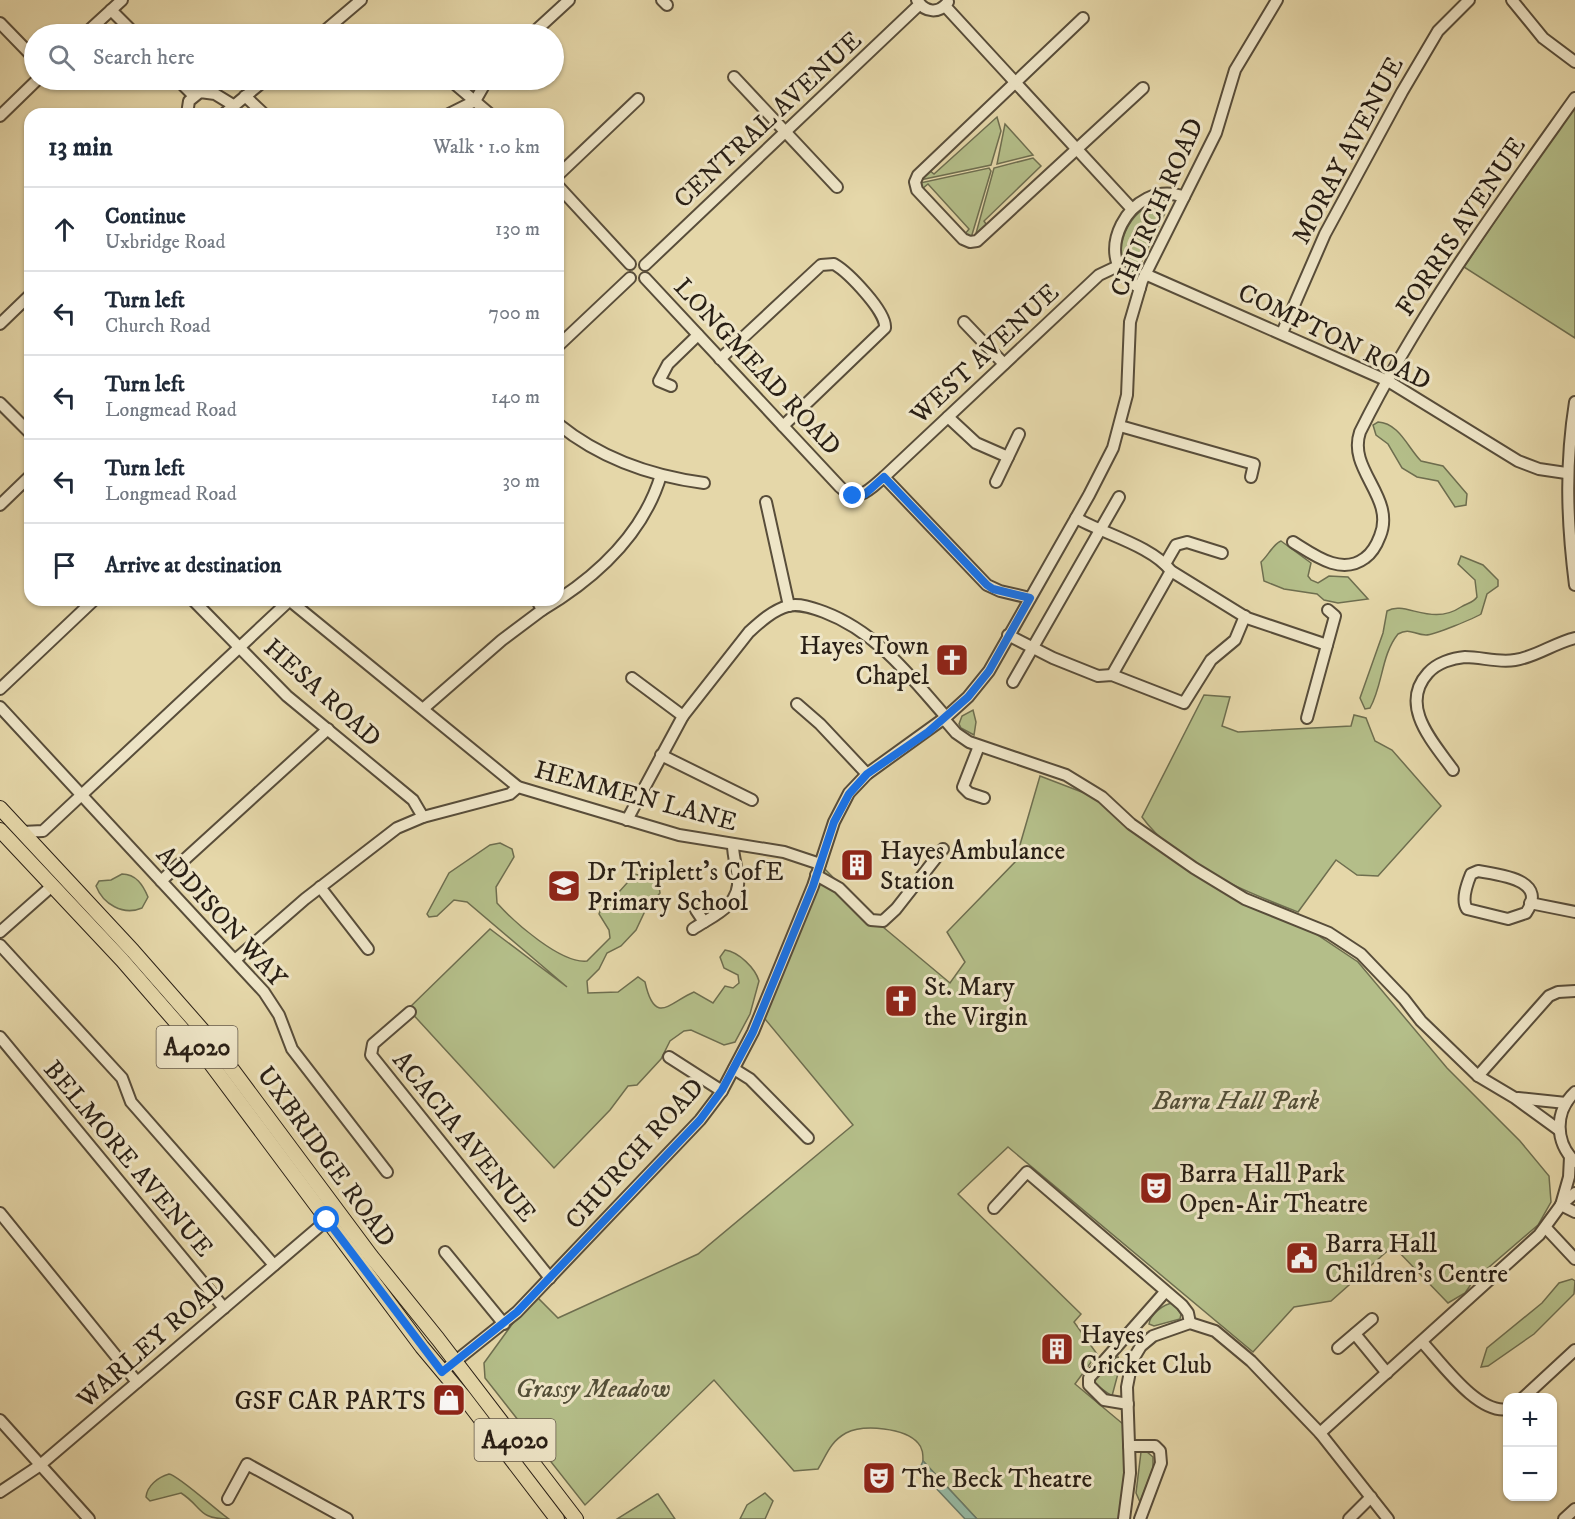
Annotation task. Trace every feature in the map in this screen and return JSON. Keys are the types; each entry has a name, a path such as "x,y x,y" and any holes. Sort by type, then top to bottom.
{"main road":[{"name":"UXBRIDGE ROAD","path":"0,808 176,999 254,1096 371,1256 576,1519"},
{"name":"UXBRIDGE ROAD","path":"1,834 173,1018 240,1101 442,1372 557,1519"},
{"name":"A4020","path":"173,1018 181,1010 176,999"}],"street":[{"path":"96,24 122,0"},
{"path":"333,24 361,0"},
{"path":"543,24 569,0"},
{"name":"CHURCH ROAD","path":"442,1372 504,1324 550,1278 674,1150 722,1090 753,1032 816,875 838,812 849,794 867,774 945,718 981,682 1105,465 1120,426 1128,386 1129,328 1145,274 1216,133 1235,70 1277,0"},
{"name":"MORAY AVENUE","path":"1282,333 1325,234 1406,84 1438,31 1469,0"},
{"path":"1512,0 1543,38 1575,62"},
{"name":"CENTRAL AVENUE","path":"645,265 786,133 918,2 932,11 947,3"},
{"path":"947,3 1132,209"},
{"path":"111,10 125,24"},
{"path":"1083,18 918,176 915,182 917,190 963,239 974,243 1143,88"},
{"path":"0,23 24,48"},
{"path":"734,77 837,187"},
{"path":"0,116 27,90"},
{"path":"188,90 194,96"},
{"path":"230,108 252,90"},
{"path":"462,90 483,108"},
{"path":"461,108 475,101 481,90"},
{"path":"188,108 194,96 210,92 233,105"},
{"path":"245,96 258,108"},
{"name":"FORRIS AVENUE","path":"1293,542 1322,560 1340,565 1359,562 1376,546 1384,524 1384,511 1363,466 1357,445 1360,432 1460,262 1575,98"},
{"path":"564,169 638,99"},
{"path":"564,192 630,264"},
{"path":"1140,288 1124,279 1118,266 1117,239 1123,220 1132,209 1163,194 1184,197"},
{"path":"638,261 645,265 647,273 645,278 637,282 630,278 627,271 630,264 638,261"},
{"path":"720,359 821,265 834,264 844,272 883,314 885,328 783,426"},
{"name":"WEST AVENUE","path":"884,477 1099,275 1118,266"},
{"name":"COMPTON ROAD","path":"1145,274 1388,381 1518,461 1539,469 1566,472"},
{"path":"564,340 630,278"},
{"name":"LONGMEAD ROAD","path":"645,278 849,495 861,496 884,477"},
{"path":"0,324 24,301"},
{"path":"964,322 1004,364"},
{"path":"671,386 659,381 663,372 698,335"},
{"path":"1575,402 1566,472 1568,527 1575,585"},
{"path":"0,403 24,427"},
{"path":"948,417 976,443 1008,457"},
{"path":"1120,426 1254,464 1251,477"},
{"path":"564,428 600,451 661,475 704,483"},
{"path":"996,482 1019,434"},
{"path":"564,591 594,574 620,548 647,510 661,475"},
{"path":"884,477 987,585 993,589 1030,598"},
{"path":"0,505 24,482"},
{"path":"1013,682 1119,497"},
{"path":"766,502 789,606"},
{"path":"1076,518 1100,531 1125,540 1245,616 1327,645"},
{"path":"1112,675 1168,568 1176,545 1187,542 1222,553"},
{"path":"0,689 88,606"},
{"name":"HESA ROAD","path":"199,606 287,696 408,795 417,804 423,817"},
{"path":"40,851 43,831 282,606"},
{"name":"HEMMEN LANE","path":"296,606 518,787 694,839 792,855 820,864"},
{"path":"424,708 539,606"},
{"path":"627,820 683,716 749,632 770,615 789,606 822,611 871,637 897,662 962,738 979,746 1066,775 1102,797 1131,824 1194,868 1245,899 1329,933 1361,954 1404,999 1420,1021 1478,1076 1515,1098 1559,1130"},
{"path":"1307,718 1335,616 1328,610"},
{"path":"1008,635 1098,676 1112,675 1184,703 1211,660 1235,640 1245,616"},
{"path":"1453,770 1418,715 1417,694 1428,674 1442,663 1458,658 1517,660 1575,638"},
{"path":"632,678 683,716"},
{"path":"797,704 820,724 867,774"},
{"name":"ADDISON WAY","path":"0,707 271,1000 292,1049 387,1172"},
{"path":"160,881 328,729"},
{"path":"979,746 963,787 969,793 984,798"},
{"path":"662,755 752,800"},
{"path":"235,960 320,887 394,830 423,817 510,794 518,787"},
{"path":"22,832 43,831"},
{"path":"693,929 729,904 737,892 733,845"},
{"path":"816,875 839,888 871,920 883,921 896,909 943,849"},
{"path":"1478,871 1522,882 1530,891 1530,903 1526,913 1512,919 1472,912 1464,903 1470,876 1478,871"},
{"path":"0,932 52,886"},
{"path":"320,887 368,949"},
{"path":"1530,903 1575,912"},
{"path":"696,910 704,922"},
{"path":"0,945 122,1078 131,1102 274,1265"},
{"path":"1478,1076 1549,996 1558,992 1575,991"},
{"name":"ACACIA AVENUE","path":"410,1012 370,1049 378,1064 550,1278"},
{"name":"BELMORE AVENUE","path":"0,1037 224,1308"},
{"path":"669,1057 722,1090"},
{"path":"735,1069 750,1079 808,1138"},
{"path":"1561,1205 1572,1159 1562,1143 1559,1130 1560,1118 1566,1103 1575,1092"},
{"path":"1515,1098 1566,1103"},
{"path":"994,1208 1027,1172 1185,1308 1190,1323"},
{"path":"1320,1433 1546,1228 1561,1205 1575,1193"},
{"path":"1561,1205 1575,1212"},
{"path":"0,1213 137,1382"},
{"name":"WARLEY ROAD","path":"0,1492 39,1466 327,1220"},
{"path":"1546,1228 1575,1259"},
{"path":"445,1252 504,1324"},
{"path":"1128,1404 1104,1400 1089,1385 1089,1378 1165,1292"},
{"path":"1338,1348 1372,1319"},
{"path":"1124,1519 1129,1487 1129,1370 1141,1346 1161,1332 1190,1323 1206,1326 1240,1350 1320,1433 1388,1519"},
{"path":"1354,1334 1387,1373"},
{"path":"1422,1342 1480,1404 1494,1410 1503,1409"},
{"path":"1528,1393 1575,1350"},
{"path":"0,1420 89,1519"},
{"path":"1129,1446 1155,1446 1161,1455 1161,1463 1140,1519"},
{"path":"228,1499 247,1464 347,1519"},
{"path":"1349,1519 1371,1497"},
{"path":"1564,1519 1575,1509"}],"green space":[{"path":"1575,103 1575,338 1464,267"},
{"path":"997,117 1001,131 991,165 920,180 929,170 934,174"},
{"path":"1005,124 1033,155 997,164"},
{"path":"1033,158 1041,166 984,221 988,227 975,237 994,168"},
{"path":"989,168 991,171 971,238 965,234 969,229 928,184 922,189 920,183"},
{"path":"1151,206 1163,209 1165,213 1138,269 1131,272 1124,266 1121,257 1124,236 1135,217"},
{"path":"1378,422 1385,423 1397,431 1421,461 1443,466 1467,494 1466,505 1455,507 1438,481 1417,477 1402,468 1388,444 1376,435 1373,425"},
{"path":"1281,541 1311,563 1308,576 1311,580 1318,583 1329,576 1348,577 1368,599 1338,603 1324,600 1317,594 1284,589 1264,581 1261,562"},
{"path":"1461,556 1483,565 1498,580 1498,586 1487,594 1481,614 1426,635 1406,631 1398,634 1388,651 1374,699 1370,708 1365,709 1360,698 1383,633 1387,611 1394,608 1439,615 1472,602 1477,597 1475,580 1458,564"},
{"path":"1204,695 1230,697 1222,726 1238,732 1351,726 1354,715 1366,718 1375,741 1392,750 1441,806 1378,876 1357,875 1336,860 1298,912 1234,885 1193,863 1174,849 1142,817"},
{"path":"973,710 976,722 974,735 961,728 959,724 962,716"},
{"path":"1040,776 1100,799 1140,836 1310,930 1358,962 1447,1068 1520,1141 1549,1176 1551,1202 1538,1225 1474,1280 1465,1293 1448,1303 1393,1246 1331,1301 1294,1307 1253,1352 1008,1147 958,1194 1081,1314 1074,1322 1097,1354 1075,1384 1123,1424 1125,1477 1119,1519 977,1519 923,1461 922,1449 918,1443 904,1434 884,1429 863,1429 846,1433 832,1444 818,1469 794,1471 714,1380 585,1505 485,1378 484,1363 534,1294 558,1318 698,1254 853,1125 760,1013 820,864 877,922 950,983 965,962 947,932 1015,862"},
{"path":"500,843 512,849 514,857 496,887 497,903 539,940 564,956 576,960 587,961 610,938 609,930 599,914 603,904 619,892 635,874 658,880 660,893 646,909 636,930 621,946 607,953 599,969 587,981 588,993 618,992 638,977 645,982 649,996 659,1008 671,1005 694,992 713,1003 725,986 733,988 739,983 738,975 724,968 720,957 725,950 746,961 759,981 750,1014 735,1042 724,1045 691,1030 684,1031 670,1041 661,1059 637,1085 628,1086 610,1110 554,1168 408,1009 490,929 567,987 467,902 454,900 437,916 429,917 427,914 449,873 490,845"},
{"path":"122,874 135,878 144,888 148,897 142,908 128,910 115,907 99,892 96,886 99,881 111,880"},
{"path":"1572,1279 1575,1281 1574,1294 1534,1334 1488,1366 1481,1367 1487,1348 1542,1303 1559,1283"},
{"path":"1173,1303 1181,1314 1180,1319 1154,1326 1149,1324 1158,1310"},
{"path":"1118,1357 1120,1366 1112,1396 1095,1384 1095,1378 1111,1359"},
{"path":"1141,1452 1147,1452 1153,1457 1153,1468 1140,1502 1136,1493"},
{"path":"169,1474 180,1480 229,1519 211,1517 181,1493 150,1501 146,1497 151,1486 161,1477"},
{"path":"765,1493 773,1501 765,1519 740,1519 747,1505"},
{"path":"657,1494 675,1519 617,1519"}],"shaded area":[{"path":"923,1461 977,1519 965,1519 919,1470"}],"place":[{"name":"Hayes Town Chapel","path":"952,660"},
{"name":"Hayes Ambulance Station","path":"857,865"},
{"name":"Dr Triplett's CofE Primary School","path":"564,886"},
{"name":"St. Mary the Virgin","path":"901,1001"},
{"name":"Barra Hall Park Open-Air Theatre","path":"1156,1188"},
{"name":"Barra Hall Children's Centre","path":"1302,1258"},
{"name":"Hayes Cricket Club","path":"1057,1349"},
{"name":"GSF CAR PARTS","path":"449,1400"},
{"name":"The Beck Theatre","path":"879,1478"}],"route":[{"path":"327,1220 442,1372 517,1312 674,1150 712,1104 743,1055 813,886 838,812 849,794 867,774 928,732 968,697 989,671 1030,598 1024,594 1004,592 987,585 884,477 865,494 853,496"}],"park label":[{"name":"Barra Hall Park","path":"1236,1100"},
{"name":"Grassy Meadow","path":"593,1388"}]}
